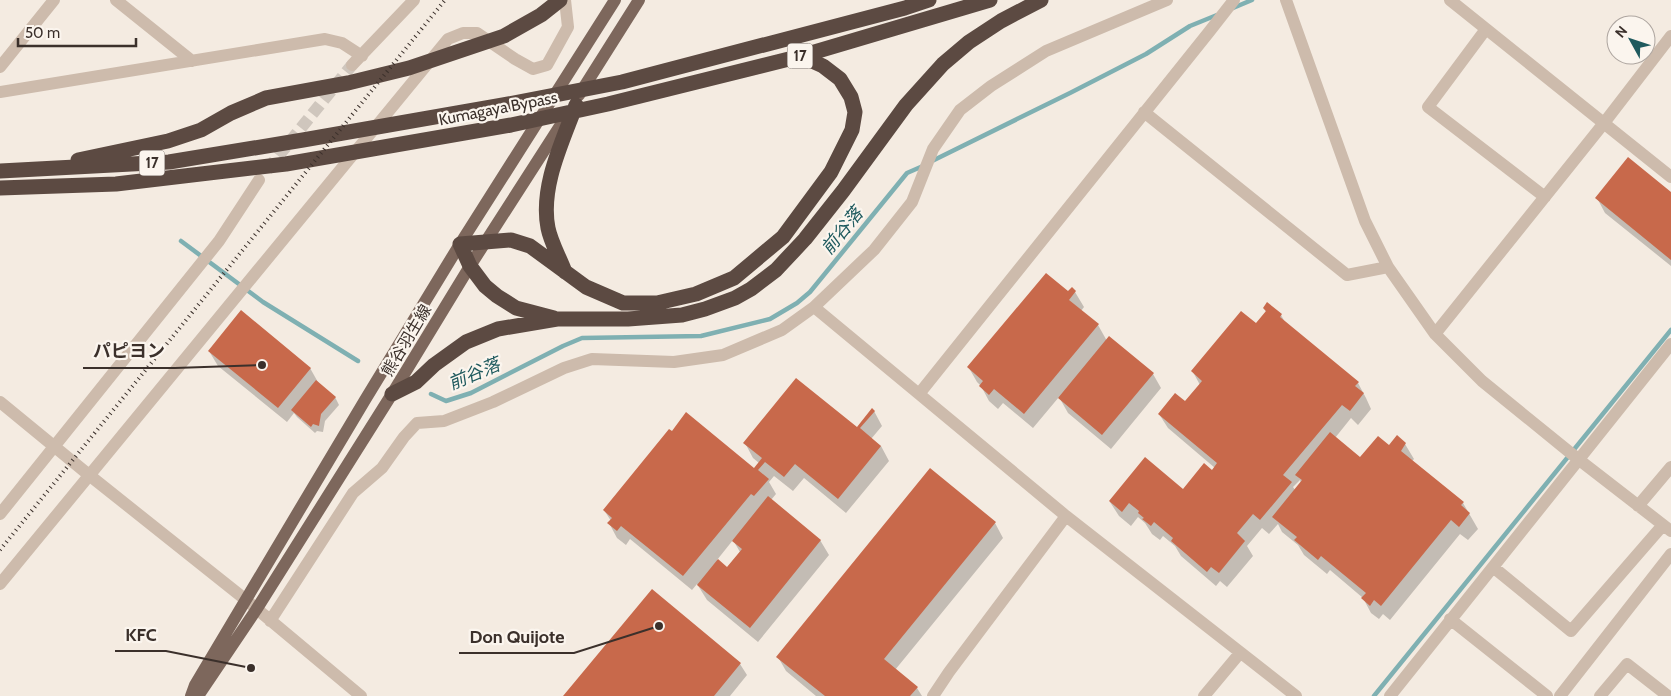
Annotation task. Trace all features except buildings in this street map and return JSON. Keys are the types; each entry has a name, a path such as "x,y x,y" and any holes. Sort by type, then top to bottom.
{"highway":[{"path":"28,171 168,141 201,130 231,113 266,98 348,83 409,68 504,36 541,15 560,0"},
{"name":"Kumagaya Bypass","path":"0,171 169,162 494,107 622,82 929,0"},
{"name":"Kumagaya Bypass","path":"0,188 116,184 286,164 511,125 608,104 801,56 990,0"},
{"path":"392,394 416,382 434,365 466,342 498,329 557,319 628,319 682,315 705,309 752,289 776,270 805,239 906,105 943,64 977,36 1041,0"},
{"path":"557,319 516,308 496,296 485,286 470,266 460,244 510,240 530,246 586,287 624,303 657,303 696,294 734,278 783,237 832,172 852,130 855,112 851,96 840,78 823,66 801,56"},
{"path":"565,272 548,229 547,200 553,172 580,94"}],"main road":[{"name":"熊谷羽生線","path":"191,696 246,600 460,244 615,0"},
{"name":"熊谷羽生線","path":"198,696 256,610 470,266 639,0"}],"street":[{"path":"0,67 54,0"},
{"path":"116,0 192,61"},
{"path":"352,66 414,0"},
{"path":"0,584 448,39 463,33 477,33 533,69 546,65 568,27 565,0"},
{"path":"270,621 353,493 382,468 404,437 417,423 444,421 493,402 564,368 592,359 674,362 723,355 782,330 814,307 874,250 912,202 933,149 960,110 991,86 1046,51 1167,0"},
{"path":"919,394 1234,0"},
{"path":"1286,0 1365,221 1388,267 1435,334 1482,381 1577,459 1667,528 1571,631 1493,567"},
{"path":"1450,0 1671,177"},
{"path":"1486,29 1428,107 1545,197"},
{"path":"1435,334 1671,36"},
{"path":"0,92 325,39 342,42 362,56"},
{"path":"1144,112 1347,275 1388,267"},
{"path":"0,514 219,241 259,180"},
{"path":"814,307 1066,516 1296,696"},
{"path":"1390,696 1577,459 1671,344"},
{"path":"0,402 362,696"},
{"path":"1638,506 1671,467"},
{"path":"933,696 1066,516"},
{"path":"1560,696 1671,554"},
{"path":"1450,619 1547,696"},
{"path":"1204,696 1240,653"},
{"path":"1600,696 1627,664 1668,696"}],"waterway":[{"name":"前谷落","path":"1233,8 1252,0"},
{"name":"前谷落","path":"930,162 1146,54 1190,26 1217,15"},
{"name":"前谷落","path":"431,394 446,401 471,393 582,338 701,336 770,319 797,303 810,292 907,173 923,166"},
{"name":"前谷落","path":"181,241 263,302 358,361"},
{"path":"1374,696 1671,330"}],"tunnel":[{"path":"267,170 352,65"}],"railway":[{"path":"0,550 445,0"}],"place":[{"name":"パピヨン","path":"262,365"},
{"name":"Don Quijote","path":"659,626"},
{"name":"KFC","path":"251,668"}]}
